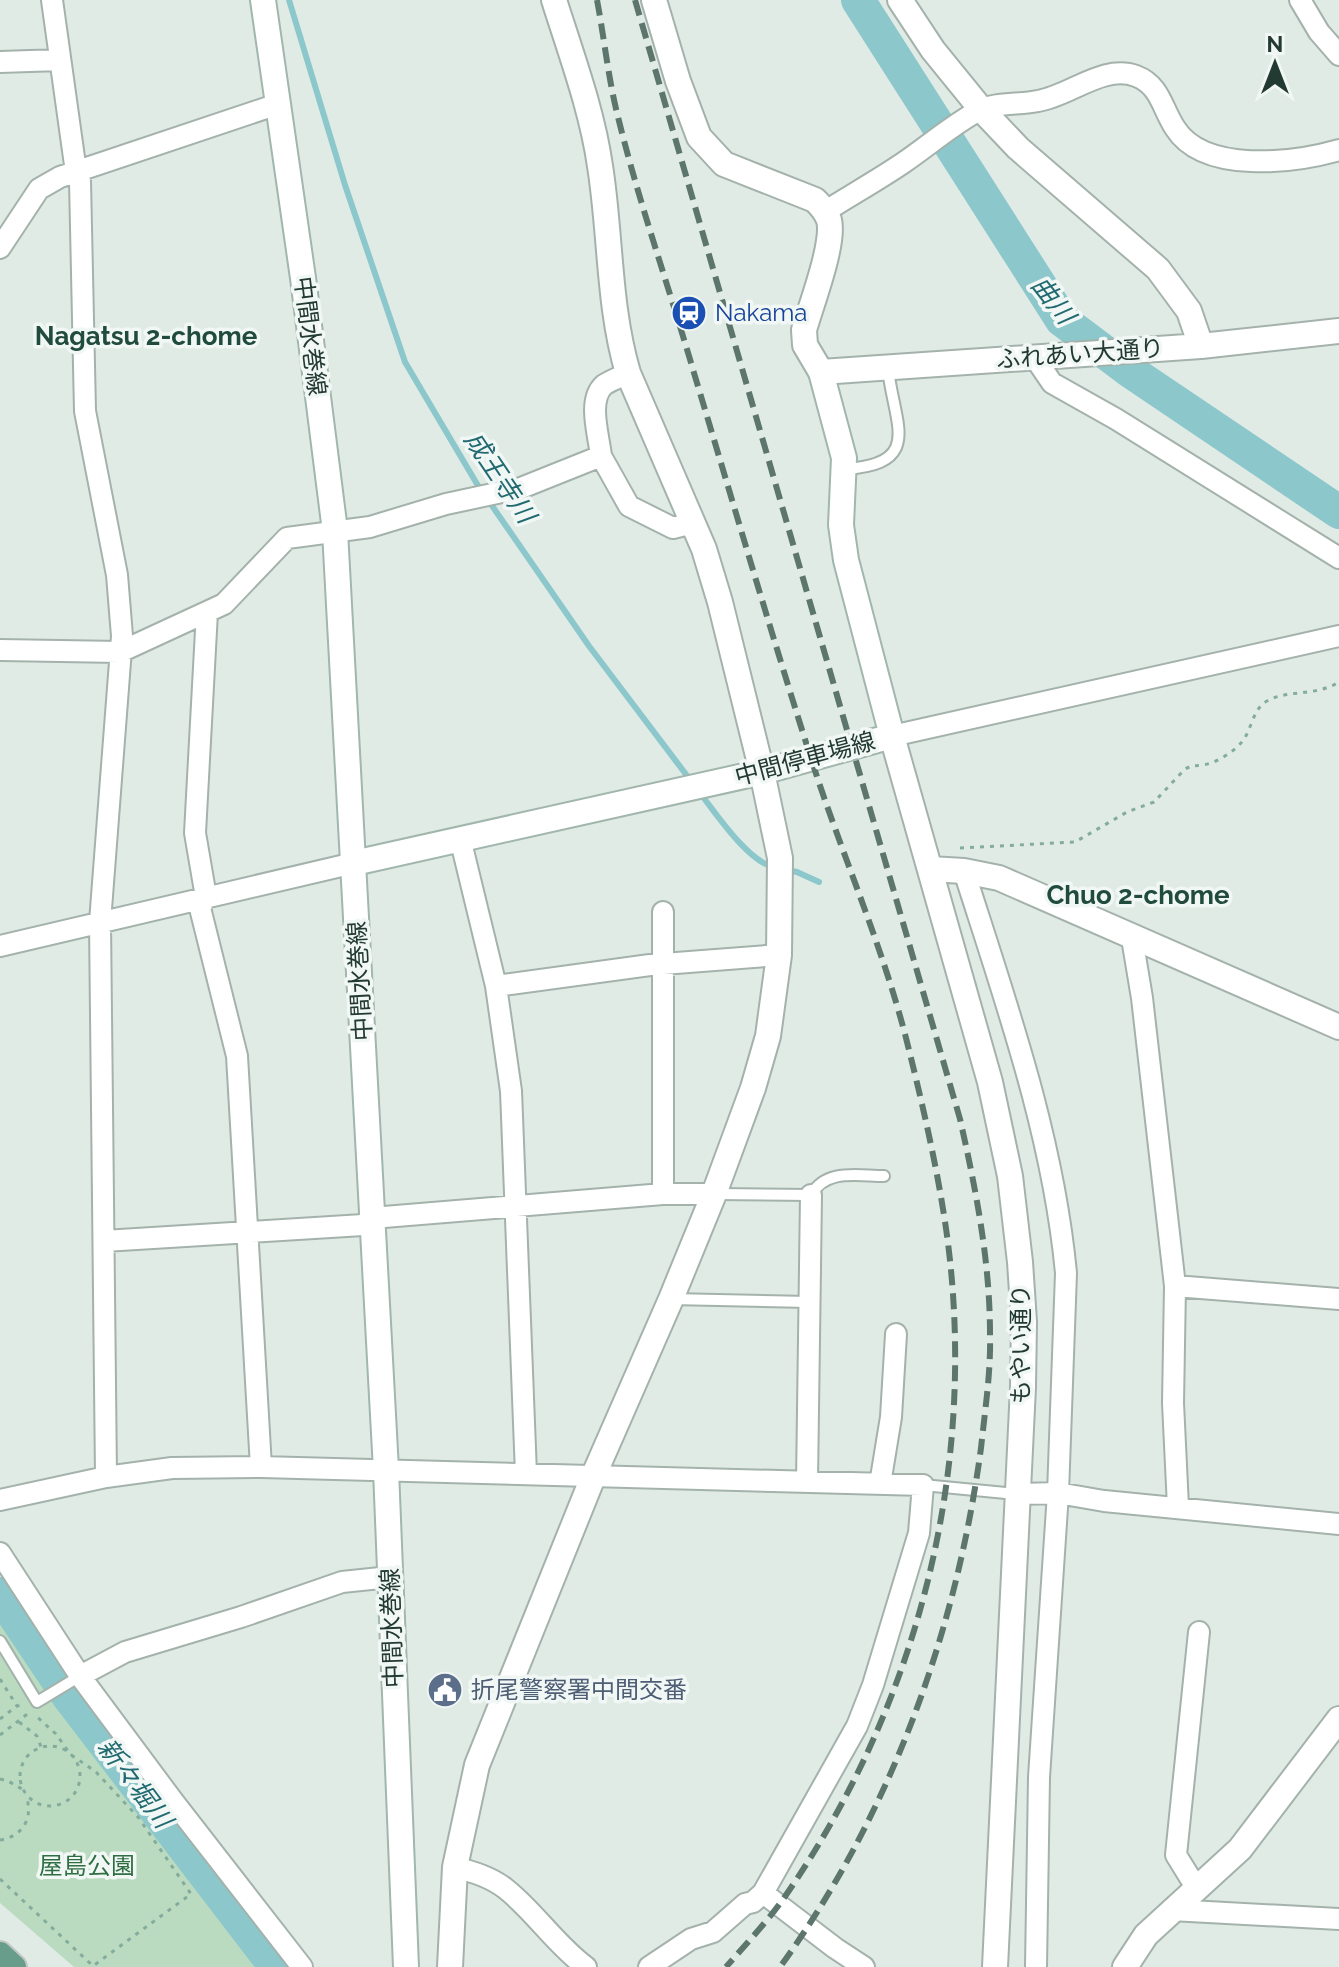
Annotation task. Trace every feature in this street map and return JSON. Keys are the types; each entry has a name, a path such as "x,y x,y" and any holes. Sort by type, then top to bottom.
{"main road":[{"path":"0,1954 14,1967"}],"street":[{"path":"52,0 76,172 80,181 85,411 117,575 122,636 100,922 106,1477"},
{"name":"中間水巻線","path":"263,0 335,531 386,1470 406,1967"},
{"path":"450,1967 455,1867 477,1765 593,1477 714,1194 753,1088 768,1036 779,955 780,858 762,772 720,602 693,523 628,373 616,322 600,165 584,94 554,0"},
{"path":"654,0 678,81 699,137 724,164 815,200 826,211 899,166 981,109 1042,101 1107,75 1123,73 1149,83 1158,93 1185,142 1201,152 1243,160 1303,157 1339,150"},
{"path":"900,0 933,50 981,109 1056,183 1158,269 1189,311 1201,346"},
{"path":"1300,0 1319,32 1339,55"},
{"path":"0,62 60,60"},
{"path":"0,248 39,189 60,177 278,104"},
{"name":"中間停車場線","path":"354,863 762,772 892,736 846,560 841,525 844,458 821,372 805,345 804,330 829,242 830,224 826,211"},
{"name":"ふれあい大通り","path":"821,372 1201,346 1339,331"},
{"path":"1035,358 1052,383 1116,419 1339,558"},
{"path":"628,373 604,386 598,394 595,405 601,456 629,506 673,528 693,523"},
{"path":"0,650 120,652 224,604 287,538 370,527 446,504 521,488 601,456"},
{"path":"207,612 195,833 206,897 200,908 237,1056 261,1467"},
{"path":"892,736 1339,636"},
{"name":"もやい通り","path":"892,736 990,1082 1010,1176 1020,1262 1024,1322 1018,1494 995,1967"},
{"path":"460,838 496,986 511,1091 526,1474"},
{"path":"927,859 999,878 1339,1027"},
{"path":"0,946 354,863"},
{"path":"964,871 1040,1117 1063,1245 1066,1312 1058,1493 1039,1777 1036,1967"},
{"path":"663,912 663,1194"},
{"path":"1132,938 1142,998 1175,1286 1173,1403 1178,1507"},
{"path":"496,986 665,965 779,955"},
{"path":"104,1241 363,1225 372,1218 663,1194 714,1194"},
{"path":"807,1482 811,1195"},
{"path":"1175,1286 1339,1299"},
{"path":"880,1484 891,1417 896,1334"},
{"path":"0,1500 106,1477 172,1468 261,1467 923,1485 919,1533 868,1699 857,1726 763,1893 713,1932 691,1939 649,1967"},
{"path":"1018,1494 1058,1493 1104,1501 1339,1524"},
{"path":"0,1553 80,1676 302,1967"},
{"path":"80,1676 125,1652 342,1582 390,1577"},
{"path":"1197,1889 1176,1855 1199,1632"},
{"path":"1125,1967 1146,1935 1240,1849 1339,1719"},
{"path":"1004,1774 1039,1777"},
{"path":"455,1867 482,1875 504,1888 572,1957 586,1967"},
{"path":"763,1893 864,1967"},
{"path":"1171,1910 1335,1915"}],"lane":[{"path":"843,470 882,464 894,453 900,441 888,367"},
{"path":"714,1194 811,1195 819,1183 830,1177 884,1176"},
{"path":"671,1299 809,1302"},
{"path":"923,1485 1018,1494"},
{"path":"0,1641 33,1707 80,1676"}],"path":[{"path":"927,859 1075,842 1127,812 1154,802 1185,769 1214,761 1240,745 1262,704 1282,695 1313,693 1339,682"},
{"path":"0,1679 17,1706"},
{"path":"0,1719 17,1706 33,1707 77,1763 79,1783 68,1801 48,1807 29,1799 16,1785 0,1779"},
{"path":"0,1735 33,1707"},
{"path":"19,1722 37,1736 41,1747"},
{"path":"0,1840 15,1835 26,1823 29,1806 19,1780 24,1760 31,1752 51,1746 70,1754 96,1772 138,1817 191,1894 93,1966 0,1879"}],"green space":[{"name":"屋島公園","path":"0,1623 173,1837 263,1967 74,1967 0,1903"}],"waterway":[{"name":"成王寺川","path":"289,0 345,185 405,362 477,484 589,646 691,781"},
{"name":"曲川","path":"858,0 1062,320 1130,371 1339,512"},
{"name":"成王寺川","path":"700,793 745,848 776,868"},
{"name":"成王寺川","path":"787,870 819,882"},
{"name":"新々堀川","path":"0,1594 69,1697 276,1967"}],"railway":[{"path":"597,0 614,99 644,211 809,752 885,966 906,1038 940,1191 955,1329 953,1415 944,1500 927,1584 902,1666 871,1745 832,1822 779,1905 726,1967"},
{"path":"635,0 960,1119 977,1199 988,1280 990,1362 981,1448 955,1586 935,1654 885,1785 854,1848 819,1909 780,1967"}],"place":[{"name":"Nakama","path":"689,313"},
{"name":"折尾警察署中間交番","path":"445,1690"}],"district":[{"name":"Nagatsu 2-chome","path":"146,336"},
{"name":"Chuo 2-chome","path":"1138,895"}]}
